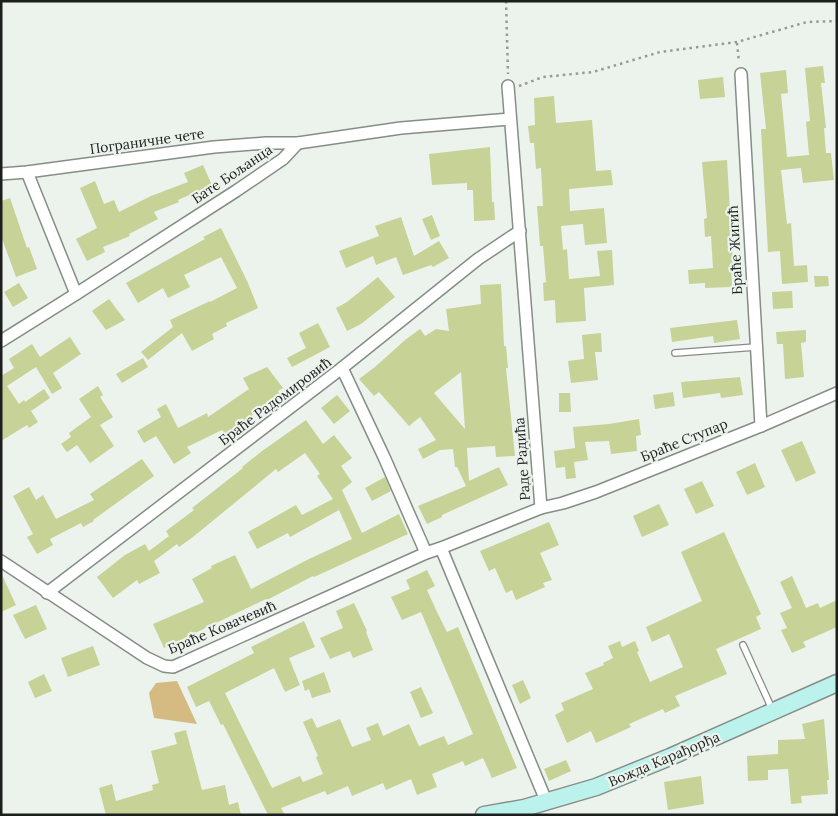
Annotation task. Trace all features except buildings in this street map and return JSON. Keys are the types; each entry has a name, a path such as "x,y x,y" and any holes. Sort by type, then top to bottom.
{"main road":[{"name":"Вожда Карађорђа","path":"484,815 525,811 606,784 837,682"}],"street":[{"name":"Браће Жигић","path":"741,74 761,426"},
{"name":"Раде Радића","path":"441,548 541,508 508,91"},
{"path":"298,142 401,128 510,119"},
{"name":"Пограничне чете","path":"1,174 214,147 298,142"},
{"name":"Бате Бољанца","path":"1,340 236,191 283,159 298,142"},
{"path":"27,172 76,294"},
{"name":"Браће Радомировић","path":"47,593 342,368 478,259 520,231"},
{"path":"342,368 426,553"},
{"name":"Браће Ступар","path":"541,508 564,503 596,492 761,426 837,393"},
{"path":"441,548 546,803"},
{"name":"Браће Ковачевић","path":"1,561 147,658 164,666 173,667 426,553 441,548"}],"lane":[{"path":"675,353 756,348"},
{"path":"743,645 773,711"}],"path":[{"path":"506,1 508,91 543,77 593,72 660,52 737,42 798,24 837,21"},
{"path":"737,42 741,74"}],"shaded area":[{"path":"177,681 197,724 154,718 149,693 156,683"}]}
